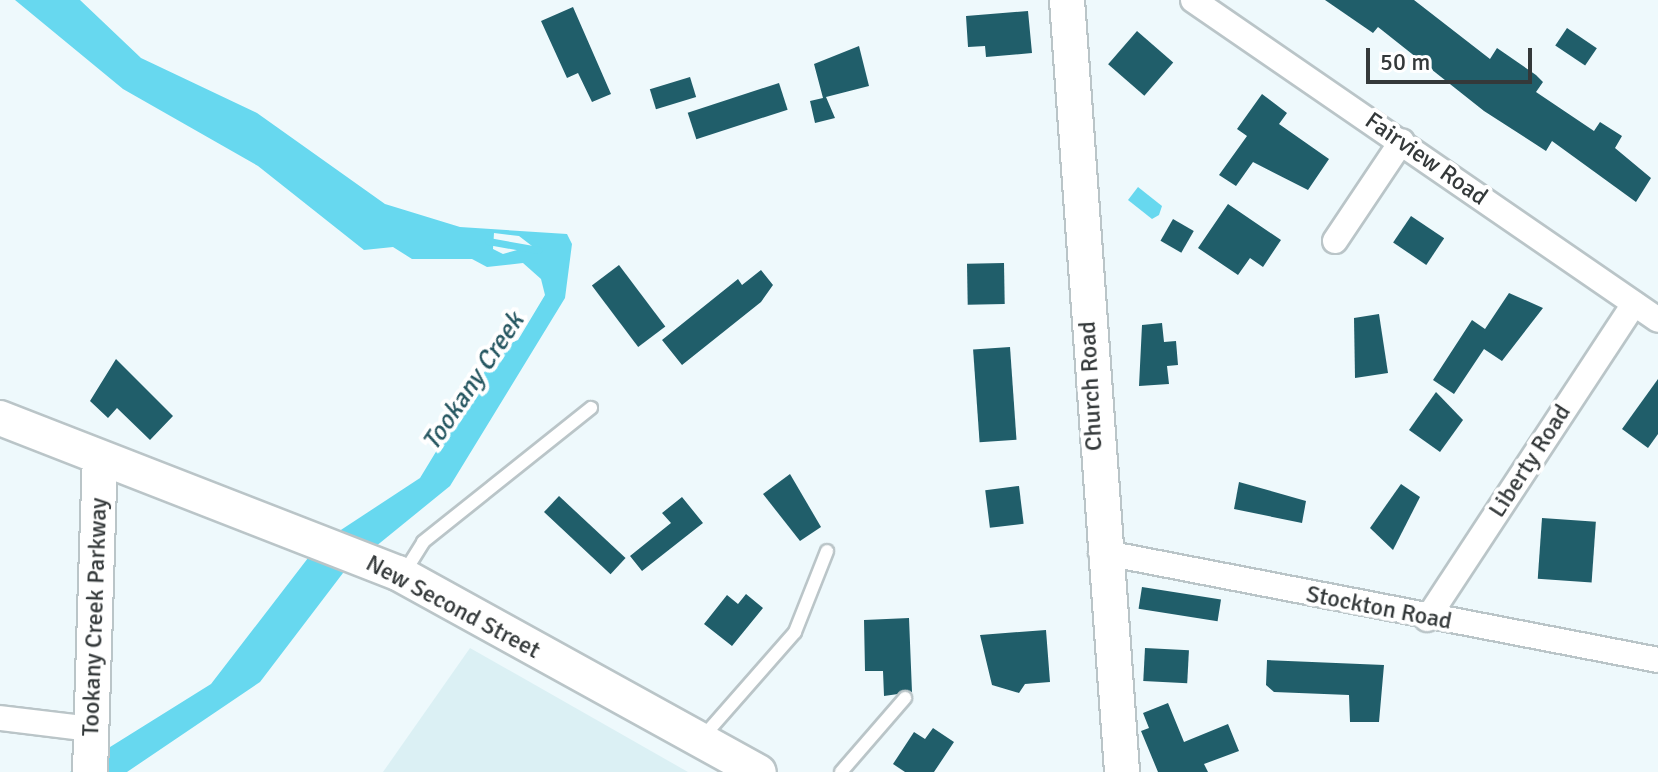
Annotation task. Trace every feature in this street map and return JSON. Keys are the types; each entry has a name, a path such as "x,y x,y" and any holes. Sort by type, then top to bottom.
{"street":[{"name":"Church Road","path":"1067,0 1101,552 1122,772"},
{"name":"Fairview Road","path":"1206,4 1658,320"},
{"path":"1335,241 1402,141"},
{"name":"Liberty Road","path":"1427,619 1634,304"},
{"name":"New Second Street","path":"0,418 100,462 311,537 400,574 759,772"},
{"name":"Tookany Creek Parkway","path":"91,749 100,462"},
{"name":"Stockton Road","path":"1101,552 1427,619 1658,660"},
{"path":"0,718 91,749"}],"lane":[{"path":"400,574 423,542 591,408"},
{"path":"700,740 795,632 827,551"},
{"path":"841,772 905,698"}],"shaded area":[{"path":"470,648 688,772 383,772"}],"water":[{"path":"15,0 80,0 141,58 257,113 385,204 460,227 567,234 572,244 565,298 450,486 343,573 260,682 127,772 70,772 211,684 318,545 420,478 499,348 518,340 545,295 541,279 523,263 487,267 472,259 412,259 393,247 364,250 258,166 123,89","holes":["494,233 519,236 532,246 503,254 493,249"]},
{"path":"1138,187 1162,206 1159,215 1152,219 1128,200"}],"building":[{"path":"1325,0 1414,0 1490,59 1497,48 1536,75 1543,82 1536,92 1594,131 1600,122 1622,136 1615,148 1651,178 1636,202 1552,141 1546,151 1484,111 1378,27 1373,33"},
{"path":"573,7 611,94 592,102 578,73 567,78 541,21"},
{"path":"1028,11 1032,53 986,57 985,46 968,47 966,16"},
{"path":"1567,28 1597,48 1585,66 1555,45"},
{"path":"1137,31 1173,62 1144,96 1108,64"},
{"path":"859,46 869,86 826,97 835,118 815,123 810,101 823,98 814,64"},
{"path":"690,77 696,97 656,109 650,89"},
{"path":"779,83 788,110 696,139 688,113"},
{"path":"1262,94 1287,113 1279,124 1329,159 1308,190 1253,162 1236,186 1219,175 1247,136 1237,129"},
{"path":"1228,204 1281,240 1263,267 1250,258 1238,275 1198,248"},
{"path":"1411,216 1444,238 1426,265 1393,243"},
{"path":"1173,219 1194,231 1181,253 1160,241"},
{"path":"1004,263 1005,304 968,305 967,264"},
{"path":"619,265 665,326 638,347 592,285"},
{"path":"761,270 773,285 761,302 682,365 662,340 738,279 742,285"},
{"path":"1509,293 1543,308 1502,361 1484,349 1454,394 1433,380 1472,320 1485,329"},
{"path":"1379,314 1388,373 1355,378 1354,318"},
{"path":"1162,323 1164,342 1176,341 1178,365 1167,366 1169,384 1139,386 1142,325"},
{"path":"1010,347 1016,440 980,442 973,350"},
{"path":"116,359 173,416 150,440 117,408 108,418 90,401"},
{"path":"1658,379 1658,434 1648,448 1622,429"},
{"path":"1436,392 1463,420 1440,452 1409,430"},
{"path":"790,474 821,527 800,541 763,494"},
{"path":"1239,482 1306,501 1302,523 1234,509"},
{"path":"1401,484 1420,497 1393,550 1370,528"},
{"path":"1019,486 1024,524 990,528 985,490"},
{"path":"559,496 626,558 611,574 544,512"},
{"path":"682,497 703,523 642,571 630,556 671,523 662,513"},
{"path":"1542,518 1596,522 1592,583 1538,579"},
{"path":"1142,587 1221,600 1218,621 1139,609"},
{"path":"746,594 763,608 732,646 704,624 727,595 738,604"},
{"path":"909,618 912,692 884,696 883,671 865,671 864,620"},
{"path":"1046,630 1050,682 1025,684 1019,693 992,685 980,635"},
{"path":"1145,648 1189,650 1187,683 1143,681"},
{"path":"1267,660 1384,665 1379,722 1350,722 1349,695 1274,692 1266,685"},
{"path":"1168,703 1184,742 1228,724 1239,751 1204,764 1208,772 1158,772 1141,731 1149,728 1143,713"},
{"path":"933,728 954,742 934,772 905,772 893,764 914,732 925,739"}],"waterway":[{"name":"Tookany Creek","path":"488,241 538,250"}]}
